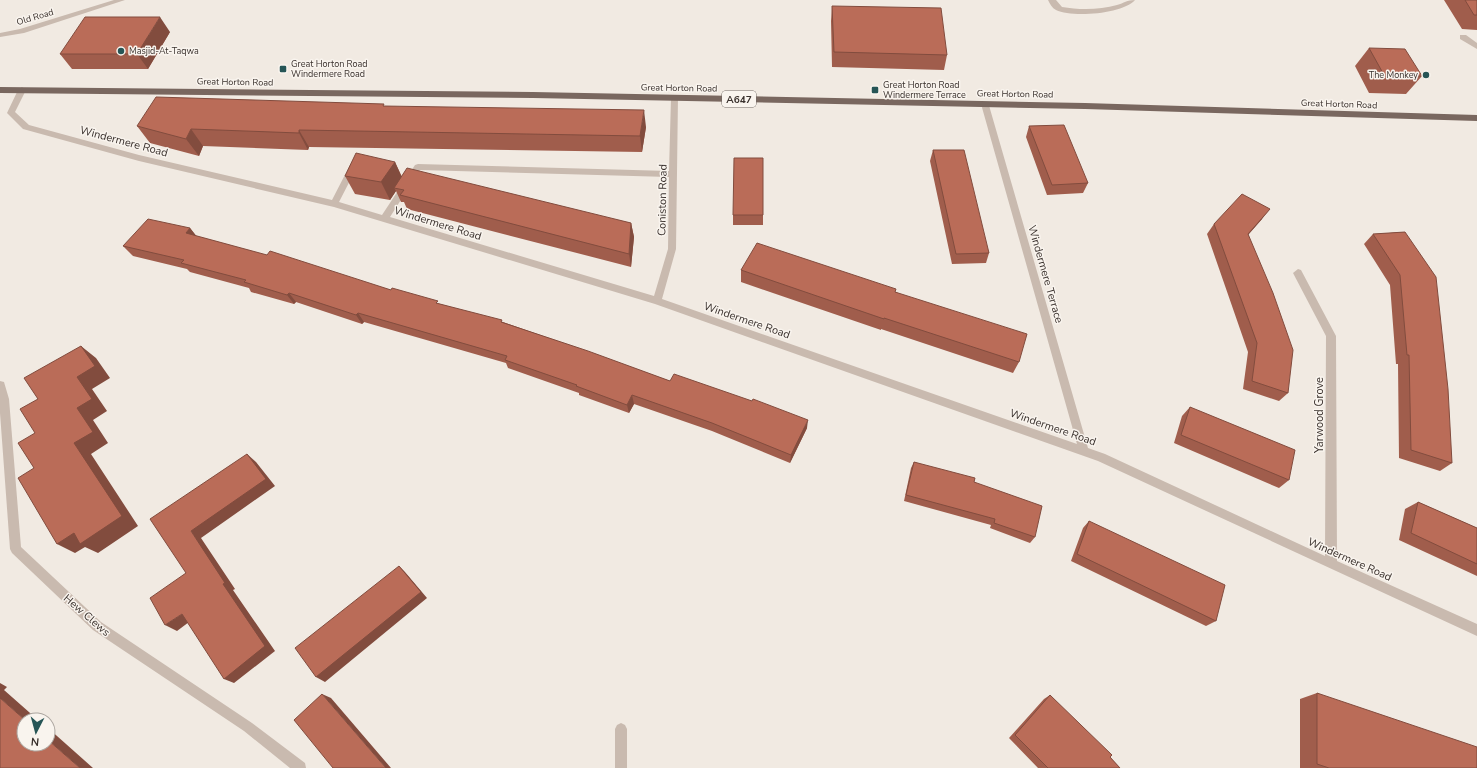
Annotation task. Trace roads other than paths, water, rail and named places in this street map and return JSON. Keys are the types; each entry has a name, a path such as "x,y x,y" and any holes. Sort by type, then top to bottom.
{"main road":[{"name":"Great Horton Road","path":"0,90 675,98 985,104 1477,118"}],"street":[{"name":"Old Road","path":"0,35 21,31 121,0"},
{"path":"1052,0 1055,5 1061,9 1100,10 1124,6 1129,4 1132,0"},
{"path":"1464,37 1477,47"},
{"name":"Windermere Road","path":"22,90 11,113 26,127 139,158 334,204 657,301 1101,456 1331,564 1477,630"},
{"name":"Coniston Road","path":"657,301 672,249 675,98"},
{"name":"Windermere Terrace","path":"985,104 1084,451"},
{"path":"334,204 357,160"},
{"path":"384,219 418,166 674,174"},
{"name":"Yarwood Grove","path":"1298,273 1332,336 1331,564"},
{"name":"Hew Clews","path":"0,385 4,399 16,549 97,626 248,727 300,768"},
{"path":"621,728 621,768"}],"place":[{"name":"Masjid-At-Taqwa","path":"121,51"},
{"name":"Great Horton Road Windermere Road","path":"283,69"},
{"name":"The Monkey","path":"1426,75"},
{"name":"Great Horton Road Windermere Terrace","path":"875,90"}]}
